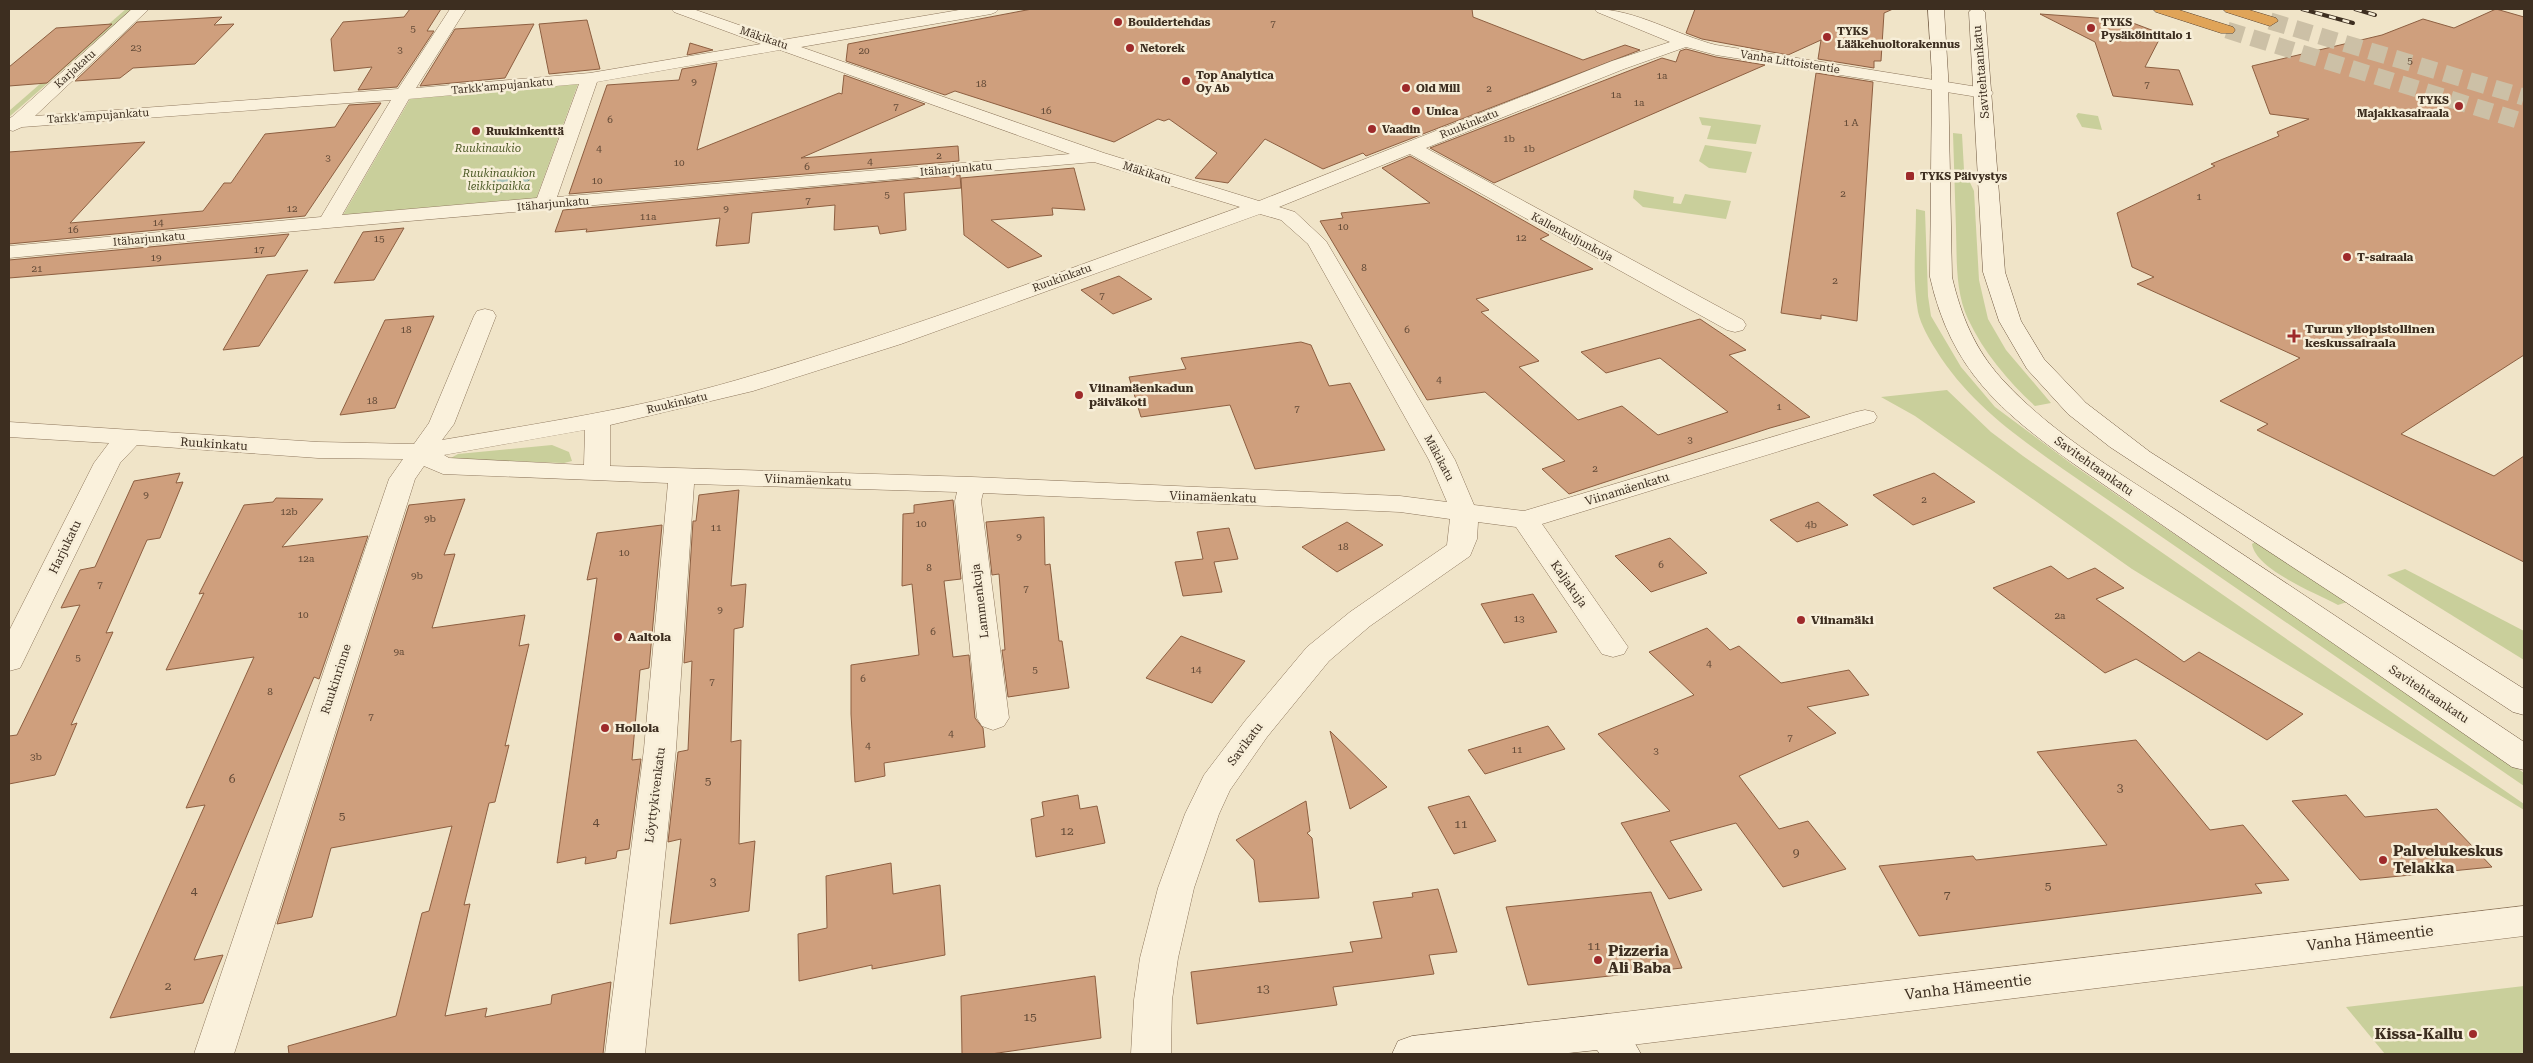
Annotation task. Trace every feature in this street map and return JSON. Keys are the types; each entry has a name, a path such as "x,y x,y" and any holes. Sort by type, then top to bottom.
{"highway":[{"path":"2161,9 2227,30"},
{"path":"2190,9 2249,26"},
{"path":"2231,9 2273,14"}],"street":[{"name":"Karjakatu","path":"11,125 141,9"},
{"path":"328,222 428,52 458,9"},
{"name":"Mäkikatu","path":"679,9 1097,157 1288,216 1316,241 1442,460 1456,489 1463,514"},
{"name":"Tarkk'ampujankatu","path":"11,125 590,78 786,46 991,9"},
{"name":"Vanha Littoistentie","path":"1602,9 1685,42 1759,58 1984,93"},
{"name":"Savitehtaankatu","path":"1936,9 1940,86 1941,277 1944,299 1961,341 1991,382 2024,415 2083,459 2524,758"},
{"name":"Savitehtaankatu","path":"1977,12 1984,93 1994,272 2000,298 2016,338 2058,390 2112,435 2163,471 2524,704"},
{"name":"Ruukinkatu","path":"9,429 318,450 420,452 598,420 744,386 893,339 1260,207 1618,65 1685,42"},
{"path":"545,204 590,78"},
{"name":"Kallenkuljunkuja","path":"1411,148 1735,325"},
{"name":"Itäharjunkatu","path":"9,252 328,222 1097,157"},
{"name":"Ruukinrinne","path":"214,1054 402,479 441,424 485,316"},
{"name":"Viinamäenkatu","path":"597,473 972,485 1400,504 1463,514 1525,520 1865,417"},
{"path":"420,452 443,466 597,473 598,420"},
{"name":"Harjukatu","path":"9,660 107,463 114,452 130,438"},
{"name":"Löyttykivenkatu","path":"625,1054 660,755 682,475"},
{"name":"Lammenkuja","path":"972,485 968,501 993,718"},
{"name":"Savikatu","path":"1152,1054 1153,1000 1159,958 1174,897 1202,814 1216,784 1256,729 1318,654 1360,619 1460,550 1465,538 1463,514"},
{"name":"Kaljakuja","path":"1525,520 1613,647"},
{"name":"Vanha Hämeentie","path":"1412,1054 1614,1043 2524,921"}],"green space":[{"path":"126,9 132,9 9,117 9,111"},
{"name":"Ruukinaukio","path":"578,84 536,199 343,215 410,99"},
{"path":"2078,113 2098,116 2102,130 2082,127 2076,116"},
{"path":"1699,117 1761,125 1756,144 1707,139 1711,126 1702,125"},
{"path":"1953,133 1962,134 1964,170 1974,191 1979,280 1988,319 2006,350 2051,403 2035,406 2015,387 1981,343 1964,308 1957,274"},
{"path":"1705,145 1752,152 1746,173 1709,168 1699,161"},
{"path":"1634,190 1674,197 1673,203 1681,204 1685,194 1731,201 1726,219 1643,207 1633,198"},
{"path":"1916,209 1925,211 1928,296 1931,316 1961,367 1995,407 2073,465 2524,773 2524,786 2063,469 2010,430 1978,402 1949,369 1931,341 1919,317 1915,274"},
{"path":"1947,390 1991,432 2023,456 2524,804 2524,810 2132,569 1915,416 1881,397"},
{"path":"552,445 569,452 572,461 564,463 449,459 458,454"},
{"path":"2255,542 2347,602 2338,605 2275,572 2256,554 2252,544"},
{"path":"2405,569 2524,631 2524,660 2387,575"},
{"path":"2524,986 2524,1054 2385,1054 2346,1007"}],"water":[{"path":"520,172 528,175 530,179 520,187 500,192 482,186 484,182 497,175"}],"building":[{"path":"410,9 441,9 427,31 434,31 397,87 358,90 372,67 334,71 331,39 343,22 404,17"},
{"path":"1032,9 1472,9 1473,17 1583,60 1625,45 1640,50 1366,156 1363,153 1323,169 1265,139 1228,183 1195,178 1217,153 1169,119 1164,121 1158,119 1114,142 955,91 945,95 846,61 848,44"},
{"name":"TYKS Lääkehuoltorakennus","path":"1695,9 1893,9 1884,13 1881,61 1874,61 1874,68 1818,59 1821,40 1788,55 1702,39 1686,33"},
{"path":"2496,9 2524,17 2524,355 2401,434 2494,476 2524,456 2524,562 2257,430 2268,424 2220,401 2300,358 2137,284 2154,277 2132,267 2117,213 2215,166 2211,164 2279,136 2277,132 2309,119 2270,114 2252,66 2382,35 2423,19 2454,28"},
{"path":"2040,14 2125,20 2162,34 2145,67 2179,70 2193,105 2113,96 2095,42"},
{"path":"222,17 214,25 234,24 195,64 133,68 120,78 75,81 137,22"},
{"path":"587,20 600,69 549,74 539,24"},
{"path":"112,24 47,83 9,86 9,67 56,28"},
{"path":"534,24 505,78 420,86 455,29"},
{"path":"690,43 713,50 687,55"},
{"path":"1686,49 1716,57 1765,65 1494,183 1430,148 1662,58 1676,62 1680,51"},
{"path":"717,63 697,150 839,93 842,94 844,75 925,104 801,158 958,146 959,161 569,194 607,85 679,80 682,69"},
{"path":"1816,73 1873,82 1857,321 1821,315 1821,319 1781,313"},
{"path":"381,103 305,216 9,244 9,152 145,142 70,223 203,211 224,183 231,183 265,134 335,127 349,105"},
{"path":"1410,156 1549,235 1540,239 1593,269 1476,299 1489,310 1481,312 1539,361 1519,367 1578,420 1622,406 1658,435 1728,412 1660,358 1606,373 1581,352 1700,319 1746,350 1729,355 1810,417 1770,428 1569,494 1542,469 1565,461 1485,392 1427,400 1320,221 1343,218 1341,213 1430,203 1382,168"},
{"path":"1074,168 1085,210 1052,208 1053,215 991,220 1042,256 1008,268 964,235 961,178"},
{"path":"960,175 961,188 904,193 906,230 880,234 878,226 834,230 835,205 752,213 749,243 716,246 720,218 586,232 587,229 555,232 563,210"},
{"path":"404,228 374,280 334,283 363,232"},
{"path":"289,234 275,256 9,278 9,260"},
{"path":"308,270 259,346 223,350 267,275"},
{"path":"1119,276 1152,299 1113,314 1081,290"},
{"path":"434,316 395,408 340,415 385,320"},
{"path":"1301,342 1311,345 1329,386 1350,383 1385,450 1255,469 1230,405 1141,417 1129,377 1186,369 1181,358"},
{"path":"180,473 176,483 183,482 160,538 147,540 106,633 113,632 71,725 77,723 55,775 9,784 9,736 17,735 80,605 61,608 80,570 95,567 134,481"},
{"path":"1934,473 1975,502 1913,525 1873,495"},
{"path":"739,490 731,586 746,584 743,627 734,629 731,742 741,740 739,844 755,841 749,911 670,924 681,839 668,842 678,752 688,750 692,661 684,663 693,521 696,521 699,495"},
{"path":"276,498 323,499 282,547 368,536 319,679 314,677 194,960 223,955 203,1003 110,1018 205,805 186,808 254,657 166,670 204,593 199,594 244,505 273,502"},
{"path":"465,499 444,555 455,554 432,628 525,615 519,646 529,644 505,746 509,745 495,802 489,803 464,905 470,904 445,1016 487,1008 485,1017 551,1004 552,995 611,982 603,1054 289,1054 288,1046 396,1016 422,913 429,911 452,826 331,848 312,917 277,924 409,505"},
{"path":"953,500 961,579 944,581 953,657 969,655 975,718 983,728 985,747 884,763 885,776 855,782 851,714 851,665 919,655 912,584 902,586 903,514 914,513 914,505"},
{"path":"1818,502 1848,525 1797,542 1770,520"},
{"path":"1044,517 1045,565 1050,564 1059,641 1062,641 1069,688 1008,697 1002,650 1005,650 999,574 992,575 986,522"},
{"path":"1347,522 1383,545 1337,572 1302,547"},
{"path":"662,525 649,668 640,670 632,760 641,759 629,849 617,851 616,858 585,864 586,857 557,863 597,578 587,580 597,533"},
{"path":"1229,528 1238,559 1214,562 1222,592 1183,596 1175,562 1203,559 1197,532"},
{"path":"1670,538 1707,573 1651,592 1615,556"},
{"path":"2051,566 2068,579 2095,568 2124,588 2096,599 2184,662 2199,652 2303,714 2267,740 2136,659 2105,673 1993,588"},
{"path":"1533,594 1557,632 1504,643 1481,604"},
{"path":"1707,628 1730,650 1739,646 1781,683 1849,670 1869,695 1807,707 1836,733 1739,776 1779,829 1808,821 1846,869 1783,887 1736,823 1670,841 1702,890 1669,899 1621,823 1670,811 1598,734 1694,695 1649,652"},
{"path":"1181,636 1245,661 1212,703 1146,678"},
{"path":"1548,726 1565,749 1485,774 1468,750"},
{"path":"1330,731 1387,787 1350,809"},
{"path":"2136,740 2210,830 2243,825 2289,880 2255,884 2262,893 1919,936 1879,866 1973,856 1976,860 2107,845 2037,752"},
{"path":"1078,795 1080,809 1097,806 1105,843 1036,857 1031,819 1044,816 1042,802"},
{"path":"2346,795 2365,817 2437,809 2492,867 2360,880 2292,801"},
{"path":"1469,796 1496,841 1454,854 1428,807"},
{"path":"1306,801 1310,831 1307,833 1312,838 1319,898 1259,902 1254,860 1236,840"},
{"path":"891,863 893,894 940,885 945,955 872,969 872,965 799,981 798,934 827,928 826,876"},
{"path":"1438,889 1457,952 1429,955 1434,974 1333,987 1337,1005 1197,1024 1191,972 1353,952 1350,942 1382,938 1373,902 1413,897 1412,893"},
{"path":"1651,892 1682,968 1528,985 1506,907"},
{"path":"1095,976 1101,1038 991,1054 962,1054 961,996"}],"tunnel":[{"path":"2270,21 2524,97"},
{"path":"2227,30 2524,122"}],"railway":[{"path":"2302,9 2353,23"},
{"path":"2355,9 2375,15"}],"place":[{"name":"Bouldertehdas","path":"1118,22"},
{"name":"TYKS Pysäköintitalo 1","path":"2091,28"},
{"name":"TYKS Lääkehuoltorakennus","path":"1827,37"},
{"name":"Netorek","path":"1130,48"},
{"name":"Top Analytica Oy Ab","path":"1186,81"},
{"name":"Old Mill","path":"1406,88"},
{"name":"TYKS Majakkasairaala","path":"2459,106"},
{"name":"Unica","path":"1416,111"},
{"name":"Vaadin","path":"1372,129"},
{"name":"Ruukinkenttä","path":"476,131"},
{"name":"TYKS Päivystys","path":"1910,176"},
{"name":"T-sairaala","path":"2347,257"},
{"name":"Turun yliopistollinen keskussairaala","path":"2294,336"},
{"name":"Viinamäenkadun päiväkoti","path":"1079,395"},
{"name":"Viinamäki","path":"1801,620"},
{"name":"Aaltola","path":"618,637"},
{"name":"Hollola","path":"605,728"},
{"name":"Palvelukeskus Telakka","path":"2383,860"},
{"name":"Pizzeria Ali Baba","path":"1598,960"},
{"name":"Kissa-Kallu","path":"2473,1034"}],"park label":[{"name":"Ruukinaukion leikkipaikka","path":"499,179"}]}
